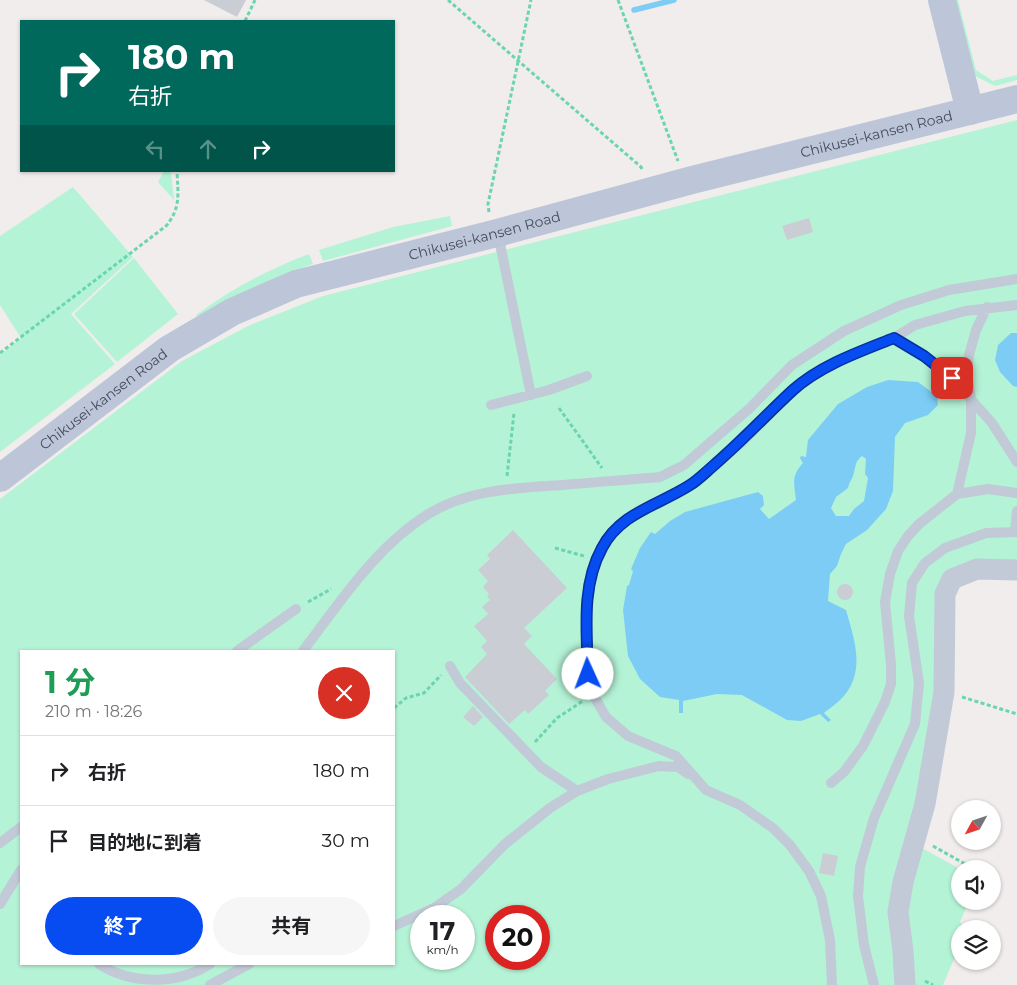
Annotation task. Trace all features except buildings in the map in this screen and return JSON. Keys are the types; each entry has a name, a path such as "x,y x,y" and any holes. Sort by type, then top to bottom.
{"street":[{"path":"942,0 970,111"},
{"name":"Chikusei-kansen Road","path":"0,478 170,349 208,324 296,284 496,234 692,180 1017,99"},
{"path":"905,985 898,912 903,882 925,804 944,692 945,594 952,579 977,568 1017,570"}],"lane":[{"path":"496,234 531,395"},
{"path":"304,650 380,554 395,539 430,512 495,490 660,477 684,465 750,408 792,365 844,331 901,305 949,290 1017,279"},
{"path":"832,985 830,940 821,896 809,871 790,846 774,828 740,805 706,790 676,756 628,736 606,717 595,698 588,674 587,605 593,567 603,546 622,522 640,510 690,485 741,442 794,389 819,372 851,355 894,338 915,325 965,311 1017,305"},
{"path":"957,494 971,433 971,399 967,372 969,356 976,330 987,307"},
{"path":"894,338 924,356 952,378 992,423 1017,462"},
{"path":"491,405 531,395 587,376"},
{"path":"831,783 844,772 863,746 885,702 891,684 885,602 890,574 898,551 919,524 957,494 988,489 1017,493"},
{"path":"874,985 864,945 858,896 860,867 874,818 915,724 919,683 909,616 912,583 925,563 945,548 986,533 1016,532 1017,511"},
{"path":"238,650 296,608"},
{"path":"450,666 460,683 541,767 577,791"},
{"path":"395,926 434,908 460,889 505,844 550,808 577,791 608,779 659,766 678,767 696,780"},
{"path":"0,843 20,828"},
{"path":"0,904 20,872"},
{"path":"101,965 123,978 148,982 176,980 197,973 209,965"},
{"path":"210,985 247,965"}],"path":[{"path":"245,20 255,0"},
{"path":"448,0 641,167 646,176"},
{"path":"496,234 487,207 531,0"},
{"path":"618,0 679,164"},
{"path":"0,353 166,226 174,217 178,205 177,172"},
{"path":"559,408 611,481"},
{"path":"506,489 515,410"},
{"path":"555,548 596,560"},
{"path":"395,707 406,698 424,693 450,666"},
{"path":"526,752 557,718 575,707 593,692"},
{"path":"944,692 1017,714"},
{"path":"916,837 958,860"}],"green space":[{"path":"954,0 958,0 976,70 993,81 1017,75 1017,80 995,86 973,75"},
{"path":"1017,120 1017,563 947,571 937,703 898,985 0,985 0,499 182,361 248,326 323,296"},
{"path":"163,172 170,172 174,200 158,182"},
{"path":"73,187 133,257 71,314 115,364 0,452 0,355 21,338 0,305 0,236"},
{"path":"450,216 452,226 323,261 319,250 393,227"},
{"path":"309,254 313,264 285,274 198,317 196,315 251,280"},
{"path":"134,258 178,314 117,362 74,314"},
{"path":"920,847 951,864 951,910 965,910 961,920 951,920 951,966 943,985 911,985 902,910"}],"water":[{"path":"1011,333 1017,333 1017,387 1013,386 1000,372 995,360 998,345"},
{"path":"888,380 918,382 937,396 938,405 928,415 905,423 895,437 893,491 886,509 867,530 846,544 837,566 830,574 828,601 846,610 856,650 856,670 847,693 824,713 831,720 828,722 820,714 801,721 787,720 742,695 717,694 683,701 683,713 679,713 679,700 660,697 640,679 628,656 623,610 627,586 633,571 631,569 640,548 651,532 655,534 670,521 685,512 758,492 763,496 764,505 760,509 769,519 796,500 795,476 803,463 800,458 801,456 806,457 808,440 838,404 867,387","holes":["862,456 866,459 865,474 868,478 864,501 849,516 836,516 831,508 836,497 848,488 858,461"]}],"waterway":[{"path":"634,10 674,0"}],"route":[{"path":"588,674 587,605 593,567 603,546 622,522 640,510 690,485 741,442 794,389 819,372 851,355 894,338 924,356 952,378"}]}
